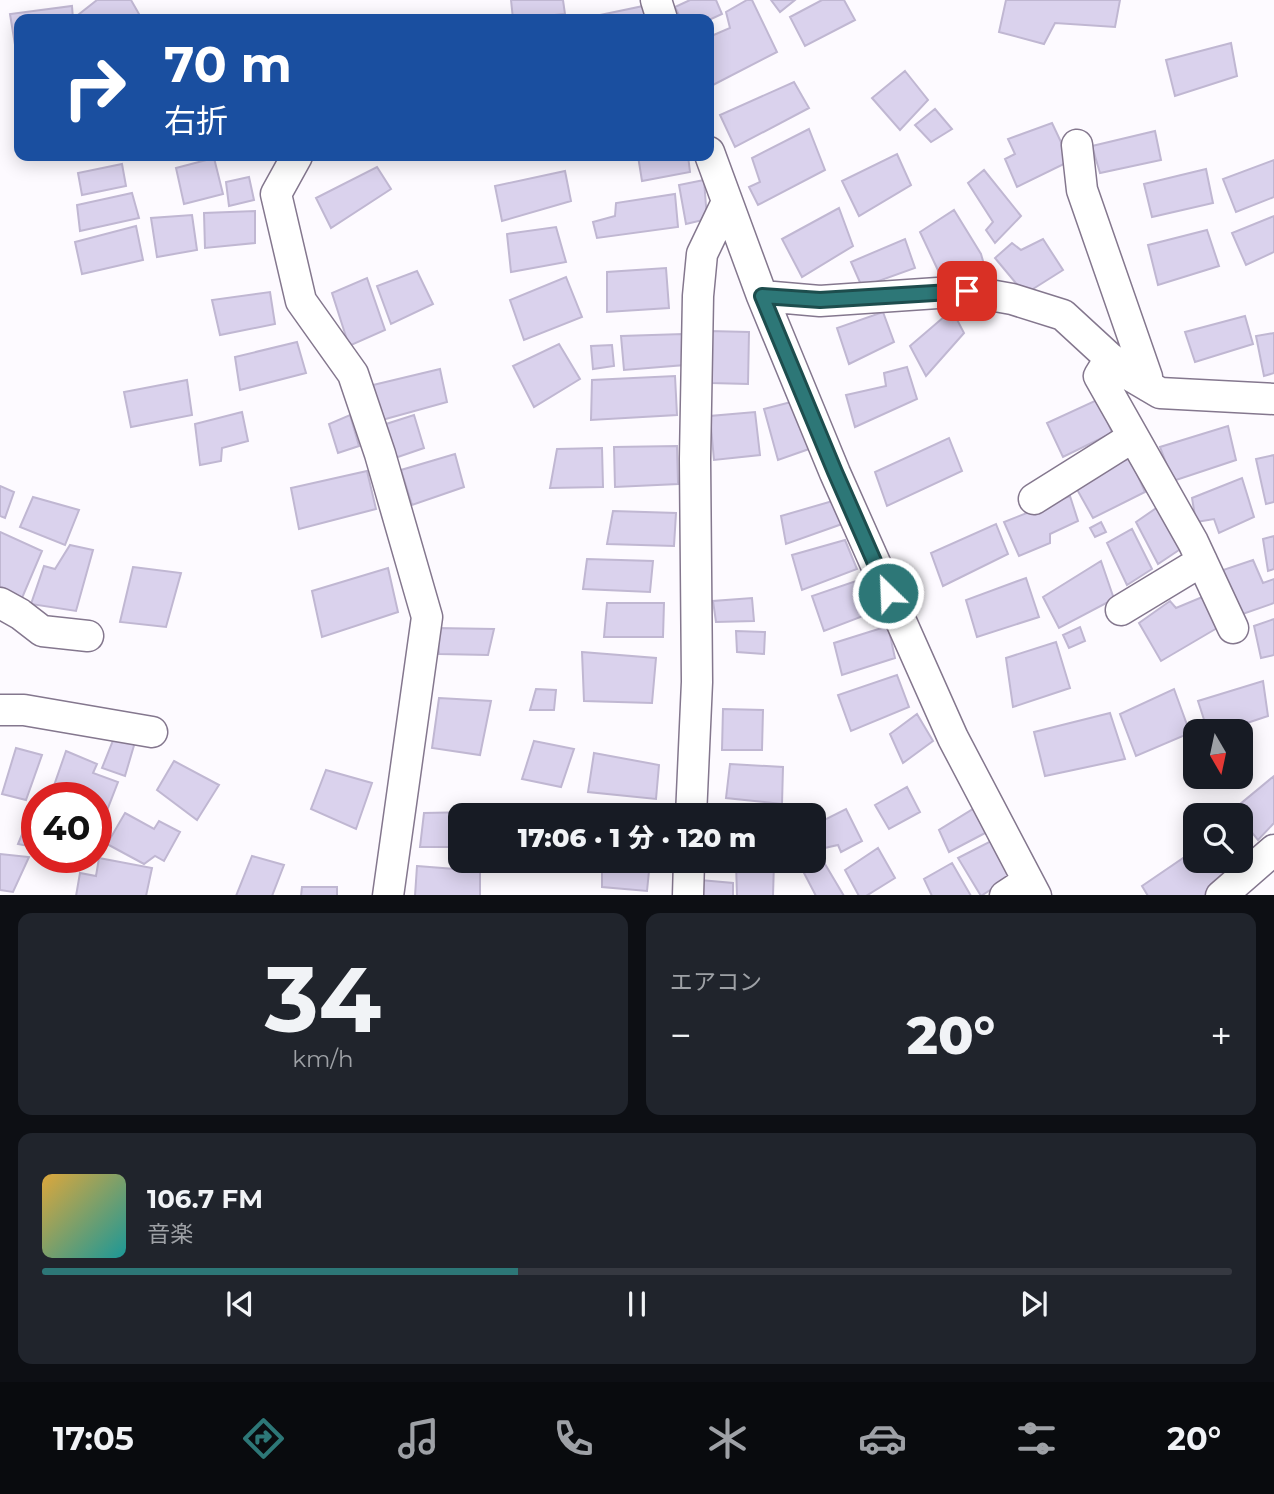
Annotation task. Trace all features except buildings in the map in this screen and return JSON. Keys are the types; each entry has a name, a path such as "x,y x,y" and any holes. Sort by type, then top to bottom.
{"street":[{"path":"1077,145 1082,190 1148,386"},
{"path":"294,161 276,194 301,301 353,374 380,454 427,617 388,895"},
{"path":"712,161 762,296 835,472 1023,891"},
{"path":"692,803 697,682 695,459 698,296 702,254 727,202"},
{"path":"762,296 820,300 967,291 1001,297 1063,315 1126,373 1160,393 1274,399"},
{"path":"1110,358 1099,376 1202,561 1233,628"},
{"path":"1034,499 1133,437"},
{"path":"1121,610 1202,561"},
{"path":"0,603 42,631 88,636"},
{"path":"0,710 24,710 152,732"},
{"path":"1221,895 1274,850"},
{"path":"688,895 689,873"}],"route":[{"path":"888,593 762,296 820,300 967,291"}]}
